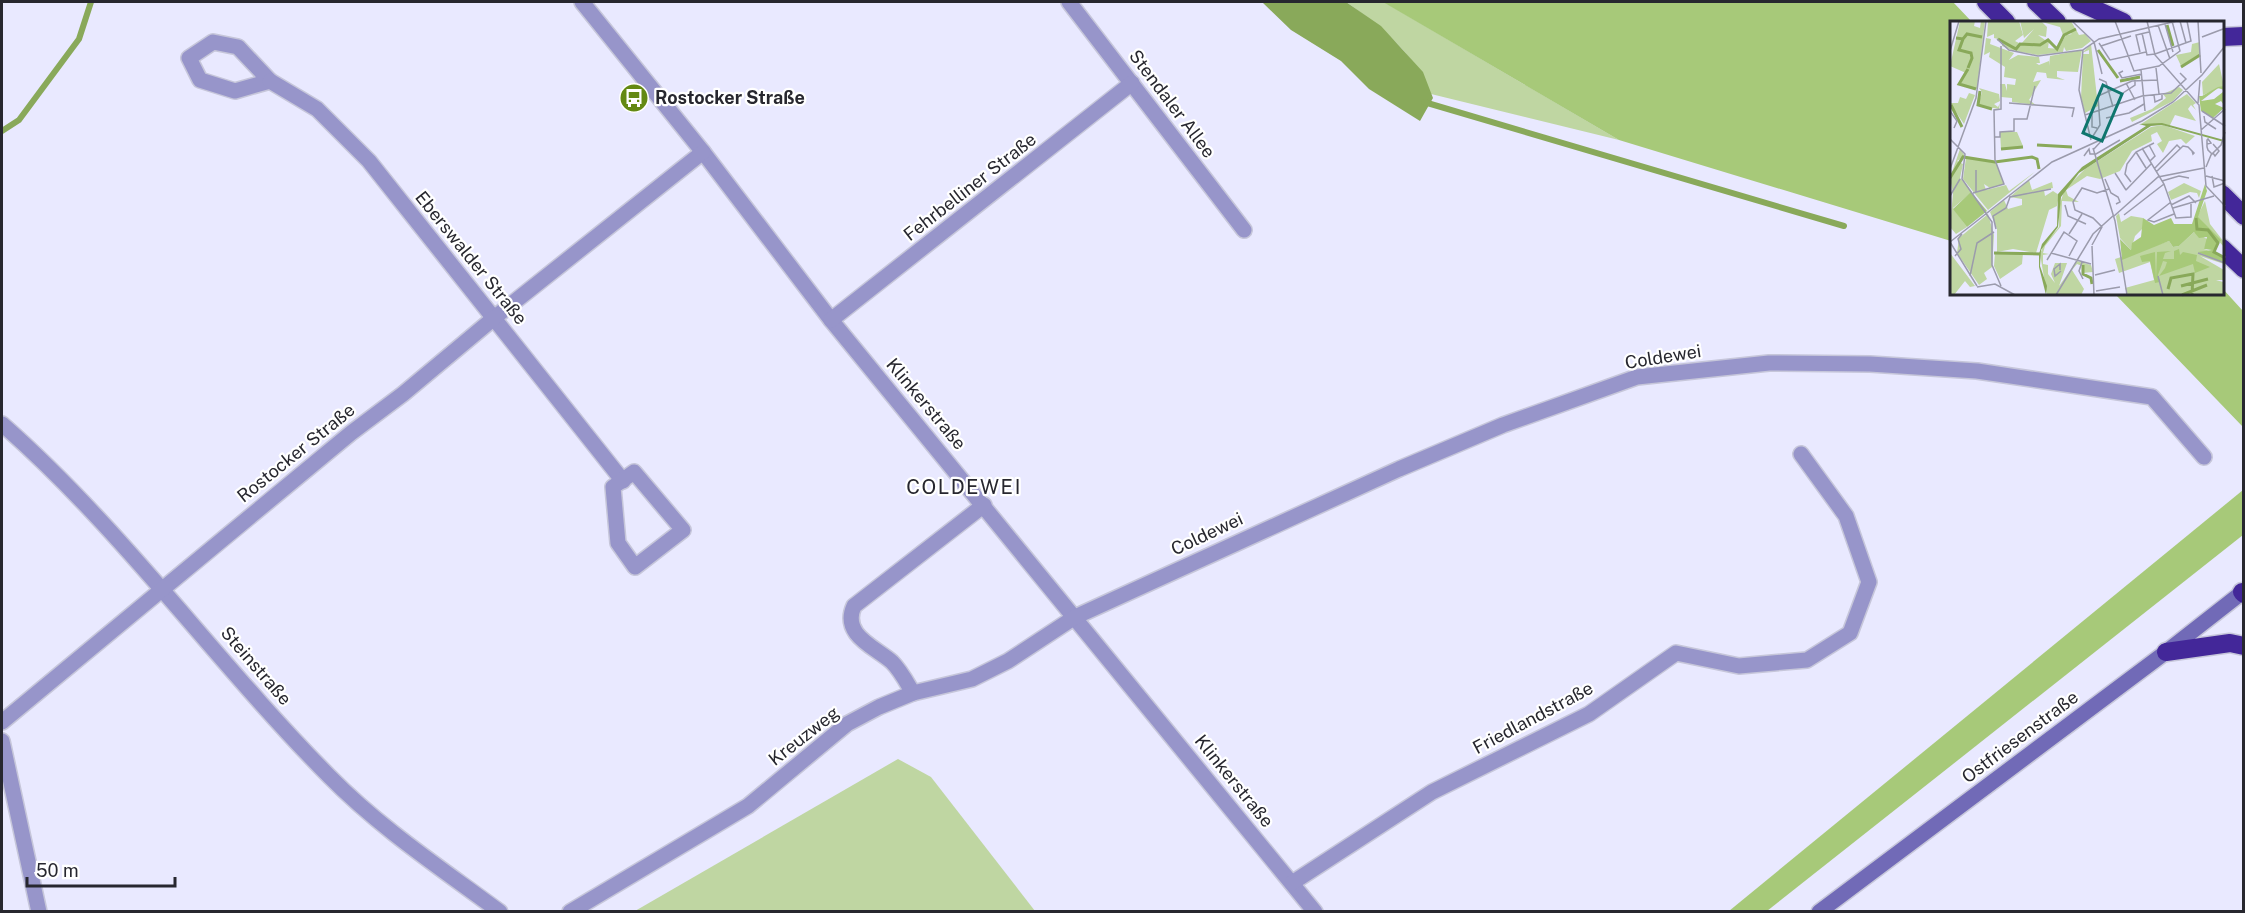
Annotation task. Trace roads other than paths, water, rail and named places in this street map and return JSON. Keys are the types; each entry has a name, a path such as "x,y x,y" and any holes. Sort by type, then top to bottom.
{"highway":[{"path":"1986,2 2005,21"},
{"path":"2036,2 2056,21"},
{"path":"2079,2 2121,21"},
{"path":"2224,37 2244,36"},
{"path":"2224,195 2244,216"},
{"path":"2224,249 2244,269"},
{"path":"2166,652 2230,643 2244,646"}],"main road":[{"name":"Ostfriesenstraße","path":"1819,912 2243,592"}],"street":[{"name":"Klinkerstraße","path":"582,2 703,152 831,320 1315,912"},
{"name":"Stendaler Allee","path":"1069,2 1244,230"},
{"name":"Eberswalder Straße","path":"270,81 235,91 200,80 189,58 213,42 237,47 270,81 317,109 369,161 623,481"},
{"name":"Fehrbelliner Straße","path":"831,320 1132,83"},
{"name":"Rostocker Straße","path":"2,722 351,433 403,394 494,318 703,152"},
{"name":"Coldewei","path":"1075,617 1398,469 1503,425 1637,377 1769,363 1870,364 1977,371 2152,397 2204,457"},
{"name":"Steinstraße","path":"2,424 40,458 161,588 330,778 414,849 500,912"},
{"name":"Friedlandstraße","path":"1292,883 1432,792 1589,714 1676,652 1739,666 1807,660 1850,633 1869,582 1846,516 1801,454"},
{"path":"634,472 683,530 635,567 618,543 614,488 623,481 634,472"},
{"path":"913,693 891,661 864,643 853,628 851,614 854,606 984,505"},
{"name":"Kreuzweg","path":"570,912 748,806 847,724 913,693 981,675 1046,639 1075,617"},
{"path":"2,741 39,912"}],"waterway":[{"path":"2,131 19,120 79,39 91,2"},
{"path":"1424,102 1844,226"}],"place":[{"name":"Rostocker Straße","path":"634,98"}],"district":[{"name":"COLDEWEI","path":"964,487"}]}
